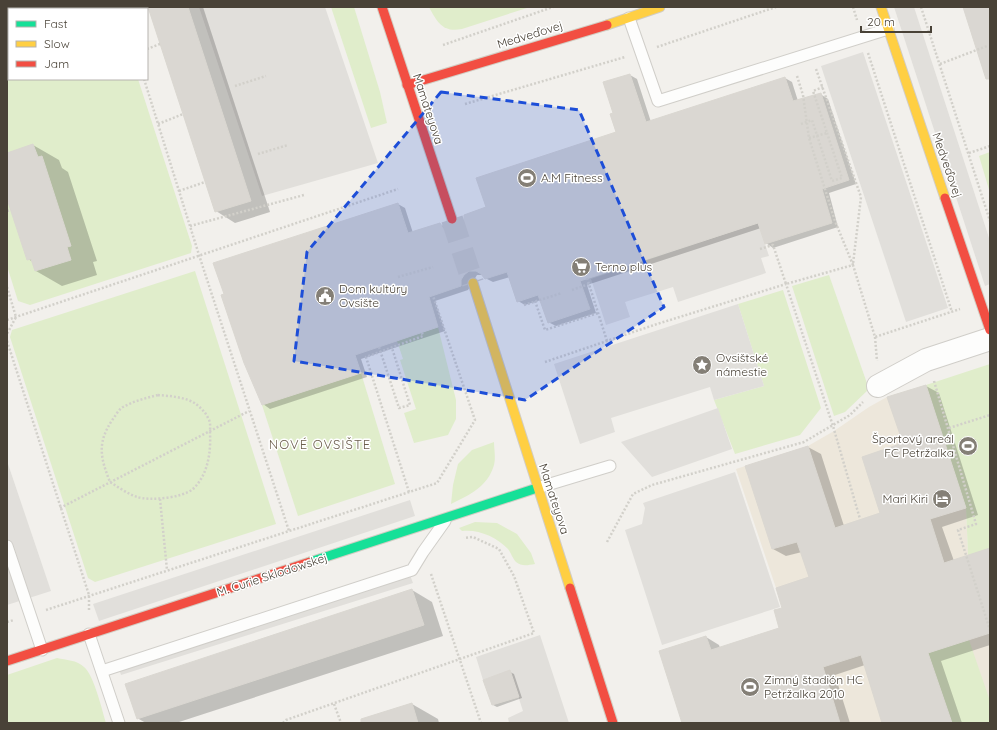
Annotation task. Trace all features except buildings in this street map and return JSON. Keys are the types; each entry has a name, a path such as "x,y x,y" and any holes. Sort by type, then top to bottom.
{"street":[{"name":"Mamateyova","path":"382,7 452,219"},
{"name":"Medveďovej","path":"407,85 629,18 660,7"},
{"name":"Medveďovej","path":"881,7 990,330"},
{"name":"Mamateyova","path":"473,283 613,723"},
{"path":"878,386 926,360 990,339"},
{"name":"M. Curie Sklodowskej","path":"7,661 537,488"}],"lane":[{"path":"629,18 658,102 888,29"},
{"path":"537,488 610,466"},
{"path":"102,671 412,570 447,518"},
{"path":"7,546 42,650"},
{"path":"89,634 119,723"}],"path":[{"path":"443,45 553,7"},
{"path":"466,104 640,53 776,7"},
{"path":"853,7 952,312"},
{"path":"921,7 990,221"},
{"path":"148,49 160,44"},
{"path":"940,64 987,46"},
{"path":"811,53 861,197 853,265"},
{"path":"235,86 266,76"},
{"path":"144,80 249,411 289,531"},
{"path":"801,124 812,120 832,181 842,178 813,91 823,87"},
{"path":"800,88 803,95 809,138 826,198 853,265 875,336 952,312 981,301"},
{"path":"158,124 183,114"},
{"path":"809,138 827,133"},
{"path":"258,154 288,145"},
{"path":"969,153 990,146"},
{"path":"179,191 205,182"},
{"path":"7,320 398,189"},
{"path":"190,226 304,196"},
{"path":"7,211 11,210"},
{"path":"760,249 773,245 833,426 860,519"},
{"path":"545,362 786,284 853,265"},
{"path":"398,277 433,266"},
{"path":"587,278 607,341"},
{"path":"572,290 589,284"},
{"path":"7,287 16,317 7,334"},
{"path":"524,305 562,293"},
{"path":"7,622 437,483 475,420 433,296"},
{"path":"535,301 544,330 598,313"},
{"path":"409,492 366,357 423,336 422,333"},
{"path":"7,341 89,596 89,634"},
{"path":"379,347 399,408 410,405 392,348"},
{"path":"934,382 949,428 976,524 958,530 990,630"},
{"path":"607,542 633,494 652,485 804,442 850,415 878,386"},
{"path":"158,395 177,397 194,403 209,418 211,447 207,466 201,478 192,490 168,498 160,499 137,497 110,482 104,466 101,447 109,425 121,408 140,399 158,395"},
{"path":"60,508 249,411"},
{"path":"949,428 990,415"},
{"path":"160,499 167,570"},
{"path":"283,723 286,720 534,632 514,576 499,549 473,537 460,538"},
{"path":"423,552 481,723"},
{"path":"334,704 341,723"}],"highlighted area":[{"path":"441,92 579,110 664,307 525,400 294,361 307,252"}],"shaded area":[{"path":"199,7 325,7 378,163 262,196"},
{"path":"894,7 914,7 990,241 990,284 985,286"},
{"path":"863,52 948,308 906,322 821,66"},
{"path":"758,223 769,256 761,258 766,273 678,302 673,287 625,302 630,317 606,325 591,279"},
{"path":"738,304 764,386 714,400 710,387 611,418 615,432 580,444 554,364"},
{"path":"926,385 966,508 968,555 990,622 990,723 840,723 794,582 776,588 736,469 808,446 887,397"},
{"path":"718,408 732,449 652,477 621,442"},
{"path":"7,461 51,591 7,605"},
{"path":"735,472 780,607 662,645 625,530 642,524 645,508 643,503"},
{"path":"410,500 415,516 99,621 93,604"},
{"path":"407,567 413,583 121,675 119,669"},
{"path":"540,635 569,723 509,723 508,718 523,711 510,671 483,680 476,657"}],"green space":[{"path":"7,7 115,7 8,8 8,80 138,80 192,246 191,253 30,305 18,301 7,266"},
{"path":"331,7 354,7 380,92 387,123 371,128"},
{"path":"429,7 530,7 455,30 445,28 441,25"},
{"path":"990,152 990,193 979,156"},
{"path":"195,271 276,524 95,582 88,578 10,337 12,330"},
{"path":"829,275 869,389 845,412 834,416 792,286"},
{"path":"783,290 821,408 800,435 735,454 714,400 764,386 738,304"},
{"path":"438,327 456,400 456,419 448,435 414,443 404,413 416,409 400,360 403,359 397,341"},
{"name":"Športový areál FC Petržalka","path":"990,364 990,622 968,555 966,508 926,385"},
{"path":"361,373 395,484 298,516 262,405"},
{"path":"494,442 495,462 487,479 477,489 451,504 453,485 458,464 472,450"},
{"path":"475,522 497,523 517,534 531,553 535,564 518,564 508,549 498,541 481,533 474,531 462,531 459,528"},
{"path":"969,640 990,701 990,723 952,723 928,653"},
{"path":"57,658 78,663 88,671 97,693 106,723 7,723 7,675"}],"tunnel":[{"path":"452,219 473,283"}],"traffic: fast":[{"path":"310,562 537,488"}],"traffic: slow":[{"path":"607,25 660,7"},
{"path":"881,7 945,198"},
{"path":"473,283 570,588"}],"traffic: jam":[{"path":"382,7 452,219"},
{"path":"407,85 607,25"},
{"path":"945,198 990,330"},
{"path":"7,661 310,562"},
{"path":"570,588 613,723"}],"place":[{"name":"A.M Fitness","path":"527,178"},
{"name":"Terno plus","path":"581,267"},
{"name":"Dom kultúry Ovsište","path":"325,296"},
{"name":"Ovsištské námestie","path":"702,365"},
{"name":"Športový areál FC Petržalka","path":"968,446"},
{"name":"Mari Kiri","path":"942,499"},
{"name":"Zimný štadión HC Petržalka 2010","path":"750,687"}],"district":[{"name":"NOVÉ OVSIŠTE","path":"320,444"}]}
